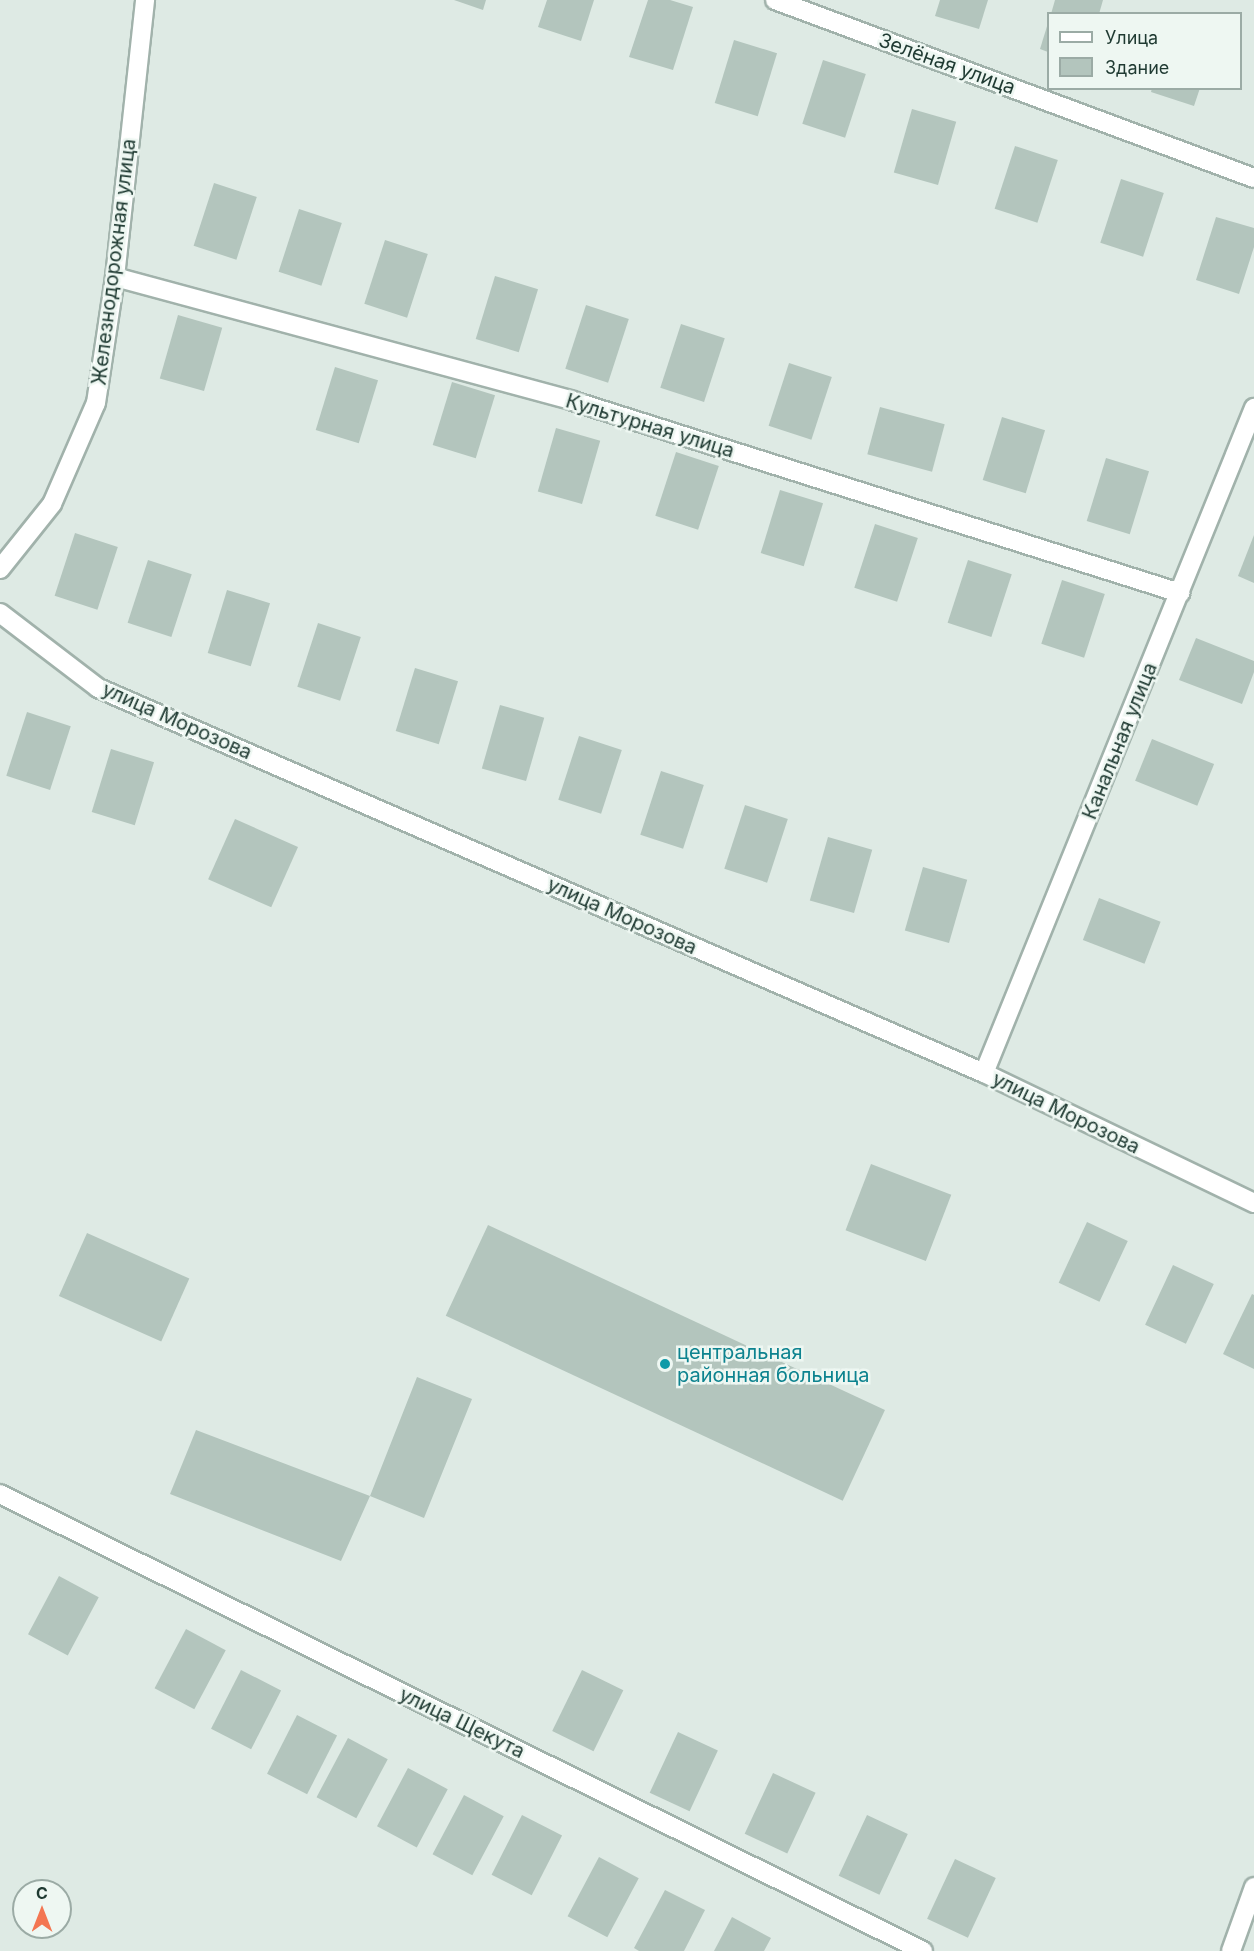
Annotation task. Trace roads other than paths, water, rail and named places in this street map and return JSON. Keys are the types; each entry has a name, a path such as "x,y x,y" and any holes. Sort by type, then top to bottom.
{"street":[{"name":"Железнодорожная улица","path":"0,569 52,504 96,403 115,278 145,0"},
{"name":"Зелёная улица","path":"775,0 1254,178"},
{"name":"Культурная улица","path":"115,278 573,401 1180,593"},
{"name":"Канальная улица","path":"984,1073 1254,408"},
{"name":"улица Морозова","path":"0,613 98,688 984,1073 1254,1203"},
{"name":"улица Щекута","path":"0,1494 923,1951"},
{"path":"1231,1951 1254,1887"}],"place":[{"name":"центральная районная больница","path":"665,1364"}]}
